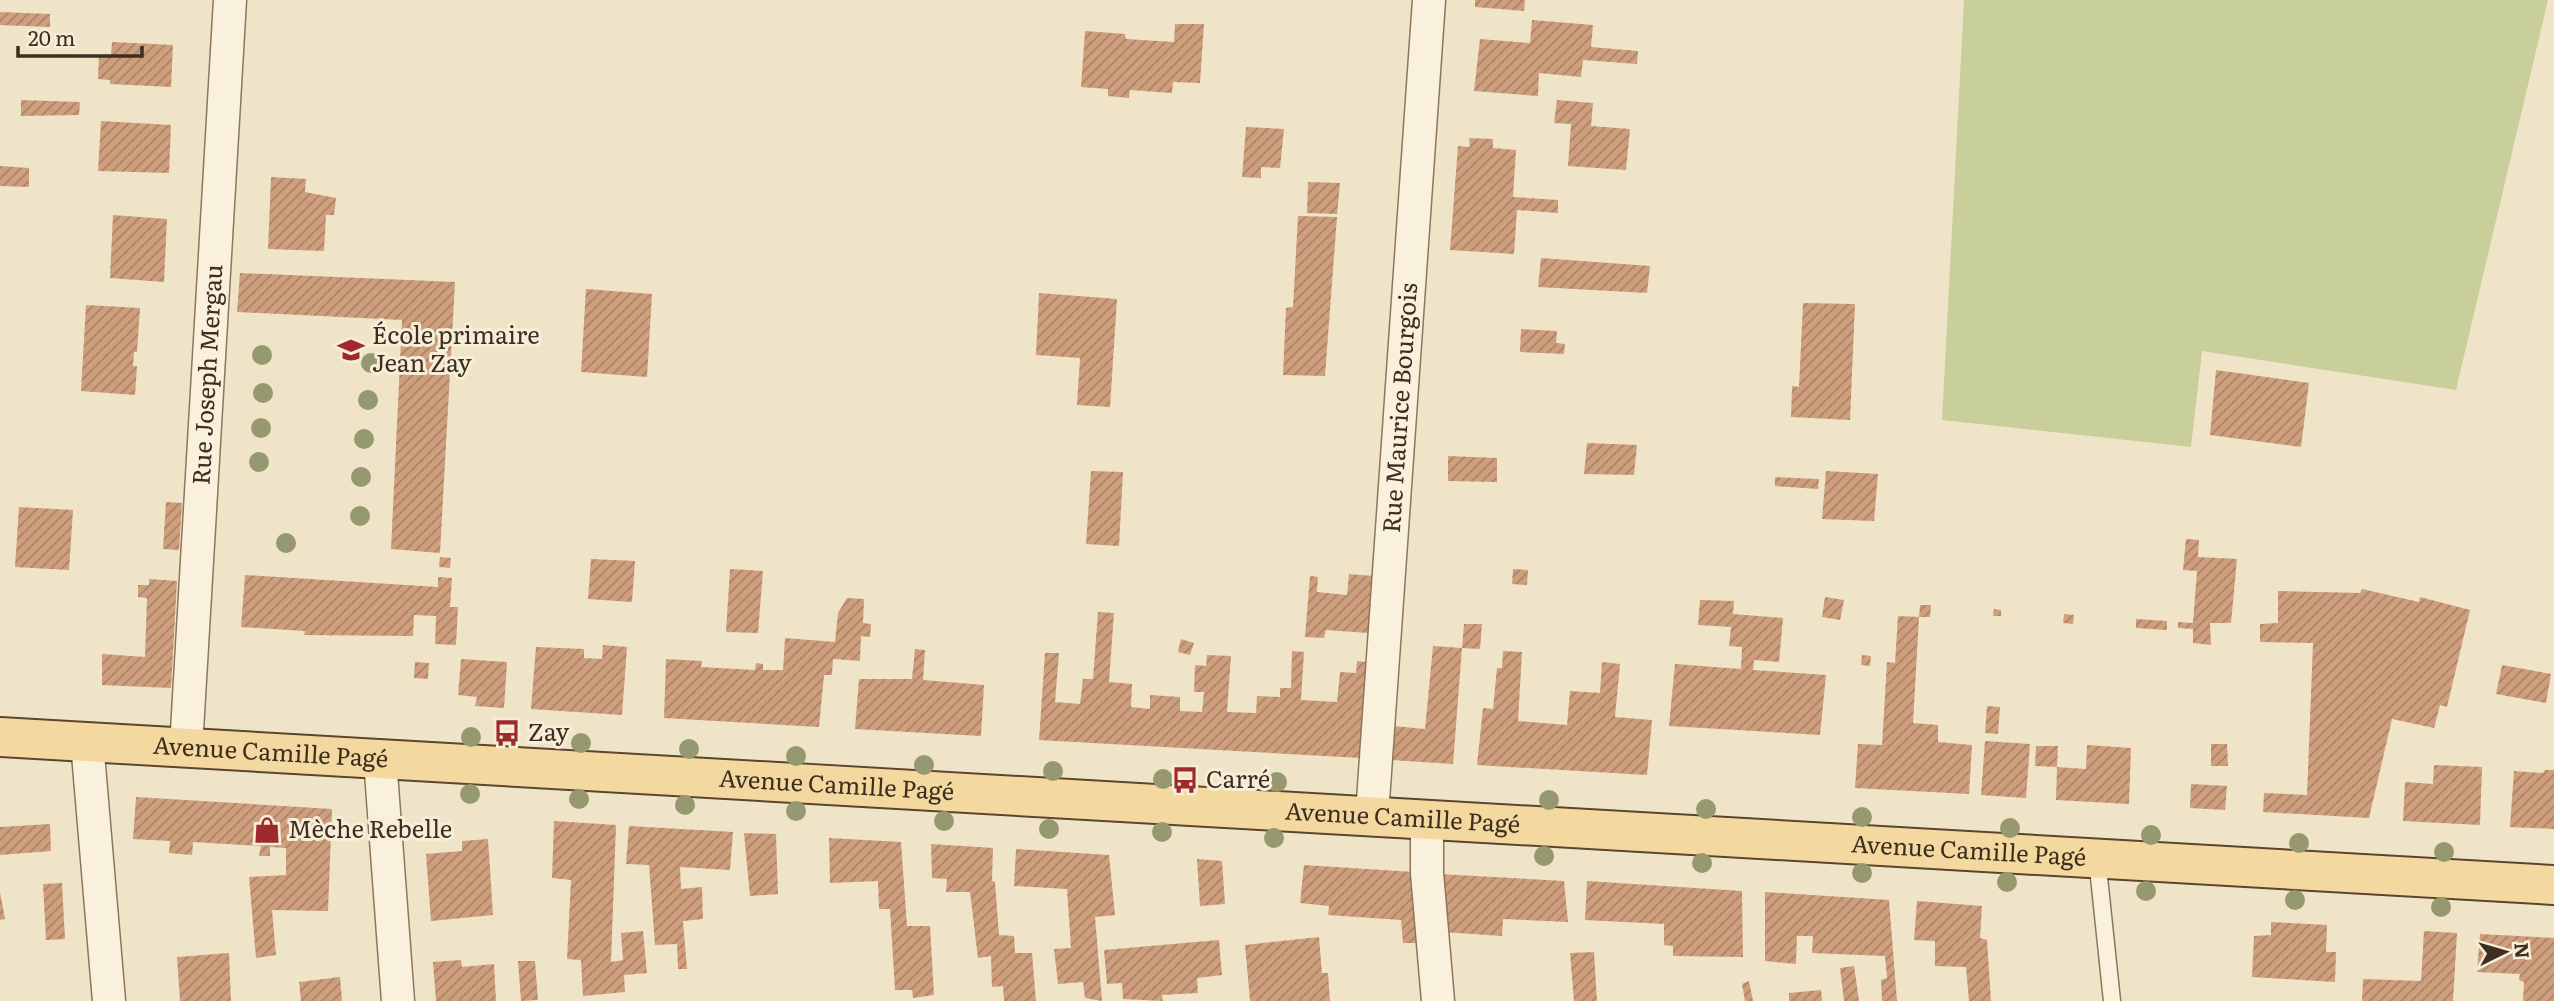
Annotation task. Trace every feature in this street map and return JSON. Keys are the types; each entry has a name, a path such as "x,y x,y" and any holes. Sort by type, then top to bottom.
{"main road":[{"name":"Avenue Camille Pagé","path":"0,737 2554,885"}],"street":[{"name":"Rue Joseph Mergau","path":"186,748 230,0"},
{"name":"Rue Maurice Bourgois","path":"1372,816 1429,0"},
{"path":"87,742 109,1001"},
{"path":"380,759 398,1001"},
{"path":"1427,819 1427,873 1438,1001"}],"lane":[{"path":"2097,858 2112,1001"}],"green space":[{"path":"1964,0 2548,0 2456,390 2202,351 2191,447 1942,420"}],"building":[{"path":"1475,0 1525,0 1524,11 1475,7"},
{"path":"0,12 50,14 50,27 0,25"},
{"path":"1532,20 1593,25 1591,47 1638,51 1637,64 1583,60 1581,77 1539,73 1538,96 1474,91 1480,39 1530,43"},
{"path":"1175,24 1204,24 1200,83 1173,82 1172,93 1130,90 1129,98 1108,96 1108,89 1081,87 1085,31 1125,34 1126,39 1174,42"},
{"path":"112,42 173,45 171,87 110,84 110,80 98,79 99,55 111,55"},
{"path":"21,100 80,102 79,115 21,116"},
{"path":"1557,100 1593,103 1591,126 1630,129 1626,170 1568,166 1571,124 1554,123"},
{"path":"101,121 171,125 169,173 98,171"},
{"path":"1246,127 1284,129 1280,168 1261,167 1261,178 1242,177"},
{"path":"1469,138 1493,139 1493,148 1516,150 1513,197 1558,200 1558,213 1517,210 1514,254 1450,250 1458,146 1470,147"},
{"path":"0,166 29,168 29,187 0,186"},
{"path":"271,177 306,179 305,192 336,198 334,215 326,215 324,251 268,249"},
{"path":"1308,182 1340,183 1337,214 1307,213"},
{"path":"113,215 167,219 164,282 110,278"},
{"path":"1298,216 1337,217 1325,376 1283,375 1286,308 1293,307"},
{"path":"1541,258 1650,266 1647,293 1538,287"},
{"path":"240,273 455,282 440,553 391,549 402,320 237,312"},
{"path":"586,289 652,294 647,377 581,372"},
{"path":"1039,293 1117,299 1110,407 1077,405 1080,358 1036,355"},
{"path":"1803,303 1855,304 1850,420 1791,417 1792,386 1799,387"},
{"path":"86,305 140,308 137,352 134,352 133,366 137,366 135,395 81,391"},
{"path":"1521,329 1557,331 1556,343 1565,344 1564,354 1520,352"},
{"path":"2216,370 2309,383 2301,447 2210,435"},
{"path":"1587,443 1637,445 1634,475 1584,474"},
{"path":"1448,456 1497,458 1497,482 1448,481"},
{"path":"1091,471 1123,472 1119,546 1086,544"},
{"path":"1826,471 1878,474 1874,521 1822,519"},
{"path":"1775,477 1819,479 1818,489 1775,486"},
{"path":"166,502 182,503 179,550 163,549"},
{"path":"19,507 73,510 69,570 15,567"},
{"path":"2186,539 2199,540 2198,557 2237,559 2231,623 2210,623 2211,645 2193,643 2193,629 2178,628 2178,622 2193,623 2197,571 2183,570"},
{"path":"440,557 451,558 450,568 439,567"},
{"path":"591,559 635,561 632,602 588,599"},
{"path":"730,569 763,571 758,633 726,632"},
{"path":"1513,569 1528,570 1527,585 1512,584"},
{"path":"1349,574 1373,576 1369,633 1326,630 1324,638 1305,637 1310,576 1318,577 1317,592 1347,595"},
{"path":"245,575 438,587 438,577 452,578 450,607 458,607 456,645 435,644 436,616 414,615 413,636 304,635 305,631 241,627"},
{"path":"149,579 177,581 171,688 102,685 102,654 145,657 147,598 138,597 138,585 149,585"},
{"path":"2362,589 2419,602 2420,597 2470,610 2447,707 2440,705 2434,728 2392,719 2369,818 2263,812 2264,793 2307,795 2313,643 2260,642 2260,624 2278,623 2278,591 2360,593"},
{"path":"1825,597 1844,600 1840,620 1822,617"},
{"path":"847,598 864,599 863,623 871,624 870,637 861,636 860,661 833,659 832,675 824,675 819,727 664,718 666,659 702,661 701,667 755,670 756,663 763,664 763,670 783,670 785,638 835,642 838,613"},
{"path":"1700,600 1734,601 1733,614 1783,618 1779,662 1754,660 1753,670 1826,675 1820,735 1669,726 1675,664 1741,669 1742,647 1729,646 1731,627 1698,625"},
{"path":"1920,605 1931,605 1930,617 1919,617"},
{"path":"1994,609 2001,610 2001,616 1993,616"},
{"path":"1098,612 1114,613 1109,682 1132,684 1131,707 1150,709 1150,695 1180,697 1180,711 1202,712 1204,692 1194,692 1195,665 1206,666 1207,655 1231,656 1227,712 1256,713 1257,696 1280,697 1280,688 1291,688 1292,651 1304,652 1301,700 1337,702 1340,672 1356,673 1357,661 1366,662 1360,758 1039,740 1045,653 1059,653 1055,702 1080,704 1083,679 1093,679"},
{"path":"2064,614 2074,615 2073,624 2063,623"},
{"path":"1898,616 1919,617 1913,723 1938,725 1938,742 1972,745 1969,794 1855,788 1858,744 1882,745 1887,662 1895,663"},
{"path":"2136,619 2167,621 2167,630 2136,628"},
{"path":"1464,624 1482,624 1480,649 1462,648"},
{"path":"1181,639 1194,643 1190,655 1178,652"},
{"path":"603,645 627,647 622,715 531,709 536,647 584,649 584,658 602,659"},
{"path":"1433,646 1462,648 1453,764 1391,760 1394,726 1425,729"},
{"path":"915,649 925,650 923,680 984,685 981,736 855,729 859,679 912,679"},
{"path":"1503,651 1522,652 1518,721 1567,725 1570,691 1600,693 1602,662 1620,664 1615,717 1652,720 1647,775 1477,765 1483,708 1493,709 1497,668 1502,668"},
{"path":"1862,655 1871,656 1870,666 1861,665"},
{"path":"461,659 507,662 504,708 475,706 477,697 458,695"},
{"path":"415,662 429,663 428,679 414,678"},
{"path":"2502,665 2551,674 2546,703 2496,694"},
{"path":"1987,706 2000,707 1998,734 1985,733"},
{"path":"1985,741 2030,744 2026,798 1981,795"},
{"path":"2211,744 2227,744 2228,766 2211,766"},
{"path":"2087,745 2131,748 2129,804 2056,800 2057,767 2086,769"},
{"path":"2036,746 2058,746 2057,767 2035,766"},
{"path":"2434,765 2482,767 2480,825 2403,821 2405,782 2433,784"},
{"path":"2545,770 2554,770 2554,829 2510,827 2514,771 2543,773"},
{"path":"2191,784 2227,786 2225,810 2190,808"},
{"path":"136,797 332,809 328,911 272,910 276,955 256,958 249,877 286,875 286,848 270,847 270,856 259,856 261,846 193,842 192,855 169,853 170,841 133,839"},
{"path":"554,821 616,825 611,962 623,960 621,933 643,931 647,973 624,975 625,992 583,996 581,960 567,959 571,880 552,878"},
{"path":"50,824 51,851 0,855 0,827"},
{"path":"629,826 733,832 730,870 680,867 681,889 702,887 703,919 683,921 687,969 678,969 677,944 655,945 649,865 626,864"},
{"path":"744,833 776,834 778,894 750,896"},
{"path":"829,838 901,842 907,926 930,926 934,995 913,998 912,990 895,990 890,909 879,909 878,881 830,883"},
{"path":"488,839 493,915 431,921 426,854 462,851 462,841"},
{"path":"931,844 993,848 992,881 995,882 999,935 1014,936 1015,953 1032,953 1036,1001 1004,1001 1003,986 992,987 991,956 978,958 970,892 946,892 947,879 932,878"},
{"path":"1016,849 1109,855 1115,915 1095,917 1102,1001 1085,998 1083,982 1058,984 1054,949 1071,948 1067,889 1014,886"},
{"path":"1197,859 1222,861 1225,904 1200,906"},
{"path":"1304,865 1414,872 1420,943 1403,943 1401,920 1328,915 1329,906 1300,903"},
{"path":"1439,874 1564,881 1568,922 1503,919 1502,936 1443,932"},
{"path":"1587,881 1742,891 1743,957 1673,956 1673,946 1664,945 1664,924 1585,920"},
{"path":"62,883 65,939 46,940 43,884"},
{"path":"0,892 5,919 0,920"},
{"path":"1765,892 1889,900 1897,1001 1882,1001 1881,980 1887,978 1885,956 1812,953 1813,936 1797,936 1796,964 1765,961"},
{"path":"1917,901 1982,906 1980,938 1987,940 1991,1001 1969,1001 1966,967 1935,966 1935,941 1914,940"},
{"path":"2271,922 2327,925 2326,952 2336,952 2335,982 2252,977 2254,936 2271,935"},
{"path":"2424,931 2457,933 2453,1001 2362,1001 2363,979 2421,981"},
{"path":"2480,934 2554,938 2554,1001 2523,1001 2524,982 2519,980 2520,974 2477,972"},
{"path":"1319,937 1322,973 1328,973 1330,1001 1250,1001 1245,945"},
{"path":"1219,940 1222,975 1197,978 1198,993 1162,995 1163,1001 1123,999 1122,983 1107,984 1104,950"},
{"path":"1594,952 1597,1001 1574,1001 1570,953"},
{"path":"229,953 231,1001 180,1001 177,957"},
{"path":"461,960 462,967 494,964 496,1001 436,1001 433,962"},
{"path":"518,961 535,961 538,1000 521,1001"},
{"path":"1854,966 1859,1001 1844,1001 1840,968"},
{"path":"340,977 342,1001 301,1001 299,982"},
{"path":"1749,981 1753,1001 1745,1001 1742,984"},
{"path":"1821,990 1822,1001 1789,1001 1789,993"}],"place":[{"name":"École primaire Jean Zay","path":"351,350"},
{"name":"Zay","path":"507,733"},
{"name":"Carré","path":"1185,780"},
{"name":"Mèche Rebelle","path":"267,830"}]}
